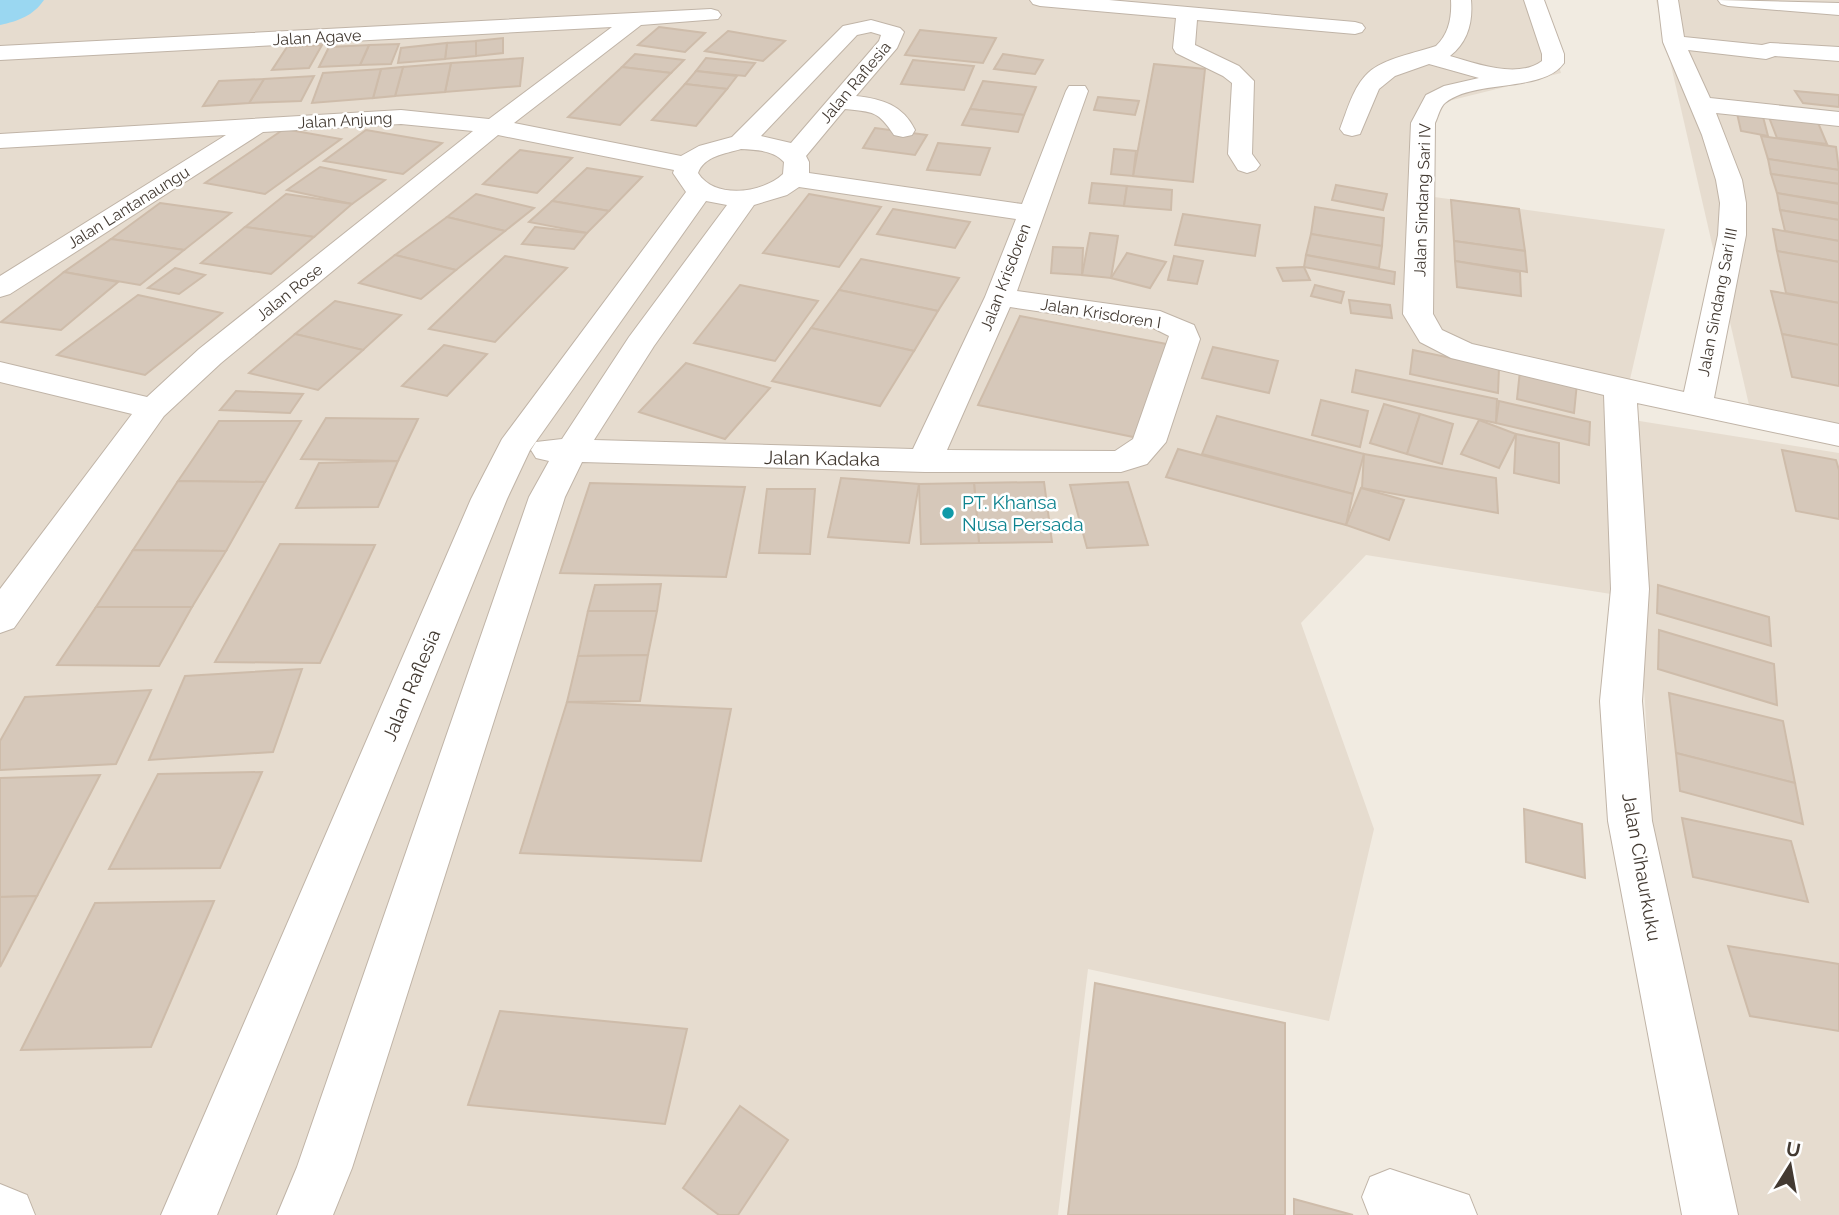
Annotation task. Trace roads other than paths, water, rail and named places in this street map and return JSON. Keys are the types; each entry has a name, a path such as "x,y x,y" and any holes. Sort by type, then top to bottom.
{"street":[{"path":"1040,0 1355,28"},
{"path":"1352,129 1368,89 1376,78 1387,71 1431,57 1453,43 1462,17 1461,0"},
{"name":"Jalan Sindang Sari IV","path":"1534,0 1553,54 1553,63 1538,73 1452,91 1434,100 1423,123 1418,314 1430,336 1462,351 1620,389"},
{"name":"Jalan Sindang Sari III","path":"1668,0 1674,42 1729,180 1733,203 1732,235 1697,405"},
{"path":"1728,0 1839,9"},
{"path":"1187,13 1184,48 1231,71 1243,80 1240,154 1247,165"},
{"name":"Jalan Agave","path":"0,53 711,15"},
{"name":"Jalan Rose","path":"0,618 153,410 210,356 494,127 634,20"},
{"name":"Jalan Raflesia","path":"741,142 850,30 871,26 893,32 889,43 839,102 794,167"},
{"path":"1674,42 1766,52 1770,48 1839,54"},
{"path":"1431,57 1509,77"},
{"name":"Jalan Krisdoren","path":"925,461 1000,297 1077,91"},
{"path":"839,102 860,103 892,112 898,117 903,130"},
{"path":"1700,104 1839,119"},
{"name":"Jalan Anjung","path":"0,141 401,117 439,119 494,127 694,178 729,198 746,198"},
{"name":"Jalan Lantanaungu","path":"0,288 257,126"},
{"path":"694,178 698,154 718,146 741,142 772,145 794,167 1030,213"},
{"path":"305,1215 324,1168 547,498 568,453 594,410 746,198 775,191 794,167"},
{"name":"Jalan Raflesia","path":"188,1215 489,499 514,447 694,178"},
{"name":"Jalan Krisdoren I","path":"1000,297 1160,320 1183,331 1185,339 1149,442 1131,460"},
{"path":"0,372 153,410"},
{"path":"1620,389 1839,435"},
{"name":"Jalan Cihaurkuku","path":"1620,389 1630,589 1625,680 1621,701 1630,821 1710,1215"},
{"name":"Jalan Kadaka","path":"514,447 568,453 925,461 1131,460"},
{"path":"1390,1197 1449,1215"},
{"path":"0,1212 7,1215"}],"waterway":[{"path":"0,10 19,0"}],"place":[{"name":"PT. Khansa Nusa Persada","path":"948,513"}]}
